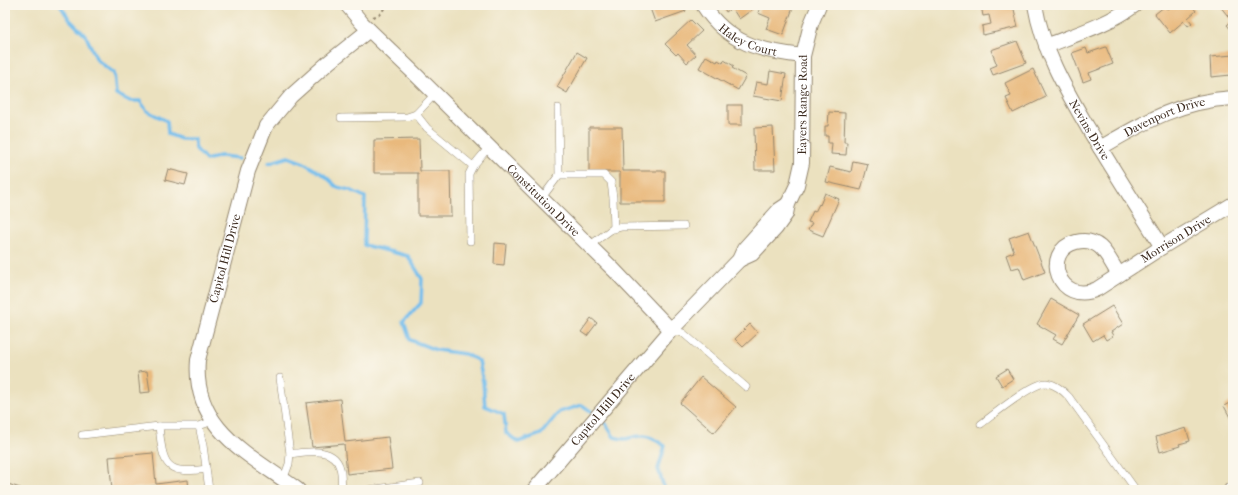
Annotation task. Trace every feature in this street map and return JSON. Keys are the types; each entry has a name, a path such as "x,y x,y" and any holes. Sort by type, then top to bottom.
{"street":[{"name":"Constitution Drive","path":"347,5 366,27 589,246 671,330"},
{"name":"Haley Court","path":"703,5 716,22 739,41 774,53 803,56"},
{"name":"Eayers Range Road","path":"671,330 739,260 752,254 766,240 786,214 788,204 797,185 802,163 803,56 811,24 819,5"},
{"name":"Nevins Drive","path":"1035,5 1046,46 1060,79 1100,148 1162,247"},
{"path":"1046,46 1117,17 1135,5"},
{"name":"Capitol Hill Drive","path":"298,490 242,451 213,421 202,401 198,388 198,360 248,171 258,142 266,126 291,96 366,27"},
{"name":"Davenport Drive","path":"1100,148 1140,125 1171,110 1192,104 1233,98"},
{"name":"Morrison Drive","path":"1119,275 1233,204"},
{"name":"Capitol Hill Drive","path":"534,490 671,330"}],"lane":[{"path":"341,118 407,117 416,114 435,94"},
{"path":"541,199 559,175 558,108"},
{"path":"416,114 427,128 473,166"},
{"path":"470,240 469,174 473,166 489,147"},
{"path":"559,175 604,175 611,182 614,229"},
{"path":"589,246 614,229 621,227 684,226"},
{"name":"Constitution Drive","path":"671,330 683,333 746,387"},
{"path":"280,378 290,454 289,464 283,480"},
{"path":"980,424 1031,388 1046,383 1060,388 1069,397 1136,490"},
{"path":"82,435 159,426 199,426 213,421"},
{"path":"159,426 161,444 165,460 169,466 182,471 206,469"},
{"path":"199,426 209,490"},
{"path":"290,454 311,451 330,454 337,460 341,469 342,490"},
{"path":"368,490 420,483"}],"path":[{"path":"366,27 387,5"}],"building":[{"path":"652,5 683,5 686,11 655,22 650,8 653,7"},
{"path":"722,5 750,5 753,9 739,19 732,8 726,12"},
{"path":"761,5 794,5 783,35 766,29 770,18 758,13"},
{"path":"981,5 1013,5 1018,27 983,35 982,26 991,24 989,15 983,16"},
{"path":"1173,5 1191,5 1196,11 1188,18 1192,23 1188,26 1184,21 1170,33 1155,14 1165,6 1168,9"},
{"path":"1219,5 1233,5 1233,32 1227,25 1232,21"},
{"path":"691,20 702,31 687,45 696,55 687,63 678,53 676,55 665,44"},
{"path":"1017,41 1026,63 993,75 990,68 997,65 991,50"},
{"path":"1106,47 1113,64 1089,73 1091,79 1083,82 1072,53 1086,48 1088,53"},
{"path":"577,52 587,58 567,93 557,87"},
{"path":"1233,55 1233,80 1231,75 1211,77 1210,57"},
{"path":"706,56 717,62 718,60 723,63 724,60 734,66 732,68 746,76 738,90 699,68"},
{"path":"1033,69 1046,97 1013,113 1006,98 1011,96 1005,83"},
{"path":"770,71 786,74 782,101 753,96 756,82 768,84"},
{"path":"728,105 742,105 742,125 728,125"},
{"path":"829,112 845,113 844,142 847,142 846,155 831,154 832,143 828,143 828,136 825,136 825,126 828,126"},
{"path":"589,127 622,127 623,171 665,171 665,202 620,202 620,172 589,172"},
{"path":"773,127 775,170 755,170 754,128"},
{"path":"419,139 420,171 450,171 451,216 418,216 418,173 374,173 374,140"},
{"path":"853,161 868,164 861,190 826,182 830,167 851,172"},
{"path":"168,169 188,174 185,185 165,180"},
{"path":"825,193 839,199 823,236 808,230 812,223 808,222 813,211 815,212 819,204 820,205"},
{"path":"1029,231 1045,272 1024,280 1019,267 1011,269 1006,255 1014,252 1009,238"},
{"path":"495,243 506,244 504,265 494,264"},
{"path":"1051,299 1079,315 1062,344 1053,339 1056,335 1037,324"},
{"path":"1112,306 1123,324 1111,332 1113,336 1106,340 1103,335 1093,341 1083,324"},
{"path":"591,318 597,323 587,336 581,332"},
{"path":"750,324 758,333 743,347 735,339"},
{"path":"1007,369 1013,379 1002,386 996,376"},
{"path":"147,371 150,392 140,393 138,372"},
{"path":"701,377 736,407 714,433 680,403"},
{"path":"340,399 345,442 388,437 392,469 347,474 344,444 312,447 306,403"},
{"path":"1231,402 1233,405 1233,423 1224,406"},
{"path":"1186,428 1190,441 1179,444 1180,446 1160,452 1156,437"},
{"path":"153,453 156,484 188,480 189,490 156,490 155,486 112,490 109,457"},
{"path":"5,483 26,490 5,490"}],"waterway":[{"path":"60,5 70,20 86,36 97,60 114,73 116,94 130,101 140,101 147,111 167,121 168,134 181,139 194,139 196,149 206,160 220,156 240,158"},
{"path":"269,163 288,157 304,163 324,175 337,187 350,190 365,197 364,245 408,256 422,279 421,303 404,322 410,340 436,350 465,354 479,361 485,406 504,414 506,433 518,442 541,434 559,412 582,405 595,414"},
{"path":"600,418 606,424 614,437 626,439 637,436 645,436 654,439 665,446 658,469 665,490"}]}
